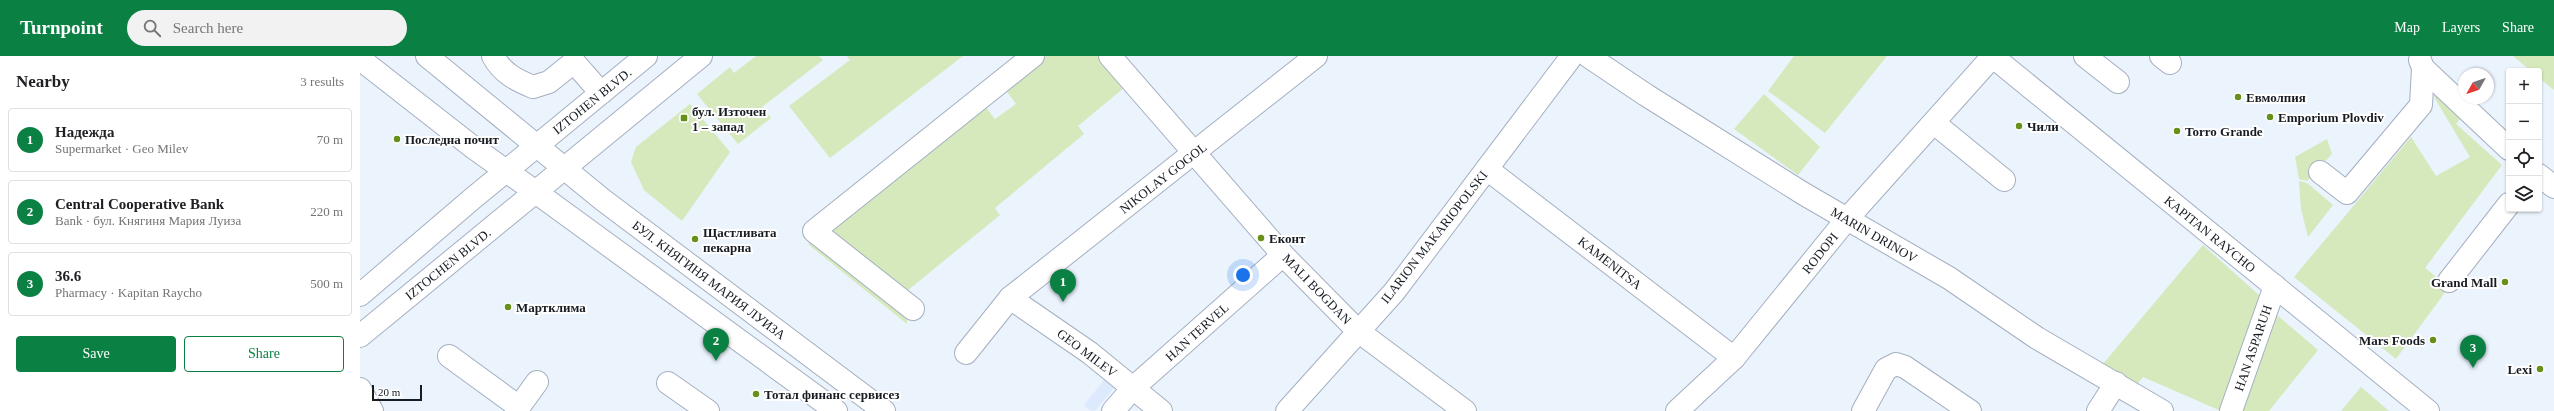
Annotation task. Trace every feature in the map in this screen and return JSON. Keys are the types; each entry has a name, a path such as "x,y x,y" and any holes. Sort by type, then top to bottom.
{"street":[{"name":"БУЛ. КНЯГИНЯ МАРИЯ ЛУИЗА","path":"427,56 537,145 564,169 884,411"},
{"path":"493,56 498,66 510,77 533,88 549,82 578,59 601,93"},
{"name":"IZTOHEN BLVD.","path":"505,172 646,56"},
{"path":"564,169 701,56"},
{"path":"913,309 814,231 1033,56"},
{"name":"MALI BOGDAN","path":"1110,56 1283,255 1358,331 1465,411"},
{"name":"NIKOLAY GOGOL","path":"966,353 1010,298 1316,56"},
{"name":"ILARION MAKARIOPOLSKI","path":"1287,411 1394,292 1572,56"},
{"name":"MARIN DRINOV","path":"1588,56 1646,95 1847,219 1949,278 2037,338 2162,411"},
{"path":"2084,56 2118,82"},
{"name":"RODOPI","path":"1677,411 1734,358 1847,219 1934,123 1998,58"},
{"name":"KAPITAN RAYCHO","path":"1998,58 2428,411"},
{"path":"360,59 505,172 537,193 836,411"},
{"path":"2421,62 2506,146"},
{"path":"2320,172 2347,193 2421,105 2421,62"},
{"path":"1934,123 2004,180"},
{"name":"IZTOCHEN BLVD.","path":"360,336 537,193 564,169"},
{"name":"KAMENITSA","path":"1487,169 1734,358"},
{"path":"360,295 505,172"},
{"path":"2540,176 2554,187"},
{"path":"2449,282 2506,208"},
{"name":"HAN TERVEL","path":"1113,411 1133,388 1283,255"},
{"name":"HAN ASPARUH","path":"2231,411 2275,286"},
{"name":"GEO MILEV","path":"1010,298 1090,353 1161,411"},
{"path":"449,356 518,409 537,382"},
{"path":"1863,411 1886,369 1896,364 1905,367 1970,411"},
{"path":"668,383 708,411"},
{"path":"2098,411 2116,383"},
{"path":"360,389 372,411"}],"shaded area":[{"path":"1108,375 1118,383 1095,411 1091,411 1084,405"}],"green space":[{"path":"756,56 819,56 823,60 762,107 771,118 738,144 697,94 730,67 734,73"},
{"path":"847,56 963,56 830,158 789,106 850,60"},
{"path":"1046,56 1099,56 1125,87 1078,126 1084,134 995,208 1000,215 907,291 907,324 808,244 984,105 995,119 1016,104 1005,89"},
{"path":"1794,56 1887,56 1825,133 1768,91"},
{"path":"2513,56 2554,56 2554,90 2542,80 2542,68 2527,68"},
{"path":"2440,90 2465,112 2456,124 2502,165 2425,268 2449,287 2396,359 2294,277 2411,137 2436,176 2470,157 2434,97"},
{"path":"1764,94 1820,147 1798,175 1734,129"},
{"path":"690,104 730,152 682,221 644,190 631,162 636,147"},
{"path":"2327,139 2332,154 2307,181 2299,179 2295,157"},
{"path":"2299,181 2307,183 2333,205 2308,237 2301,209"},
{"path":"2203,245 2260,296 2221,411 2143,377 2133,389 2098,370"},
{"path":"2270,309 2318,350 2269,411 2236,411"},
{"path":"2361,387 2389,411 2341,411"}],"place":[{"name":"Евмолпия","path":"2238,97"},
{"name":"Emporium Plovdiv","path":"2270,117"},
{"name":"бул. Източен 1 – запад","path":"684,118"},
{"name":"Чили","path":"2019,126"},
{"name":"Torro Grande","path":"2177,131"},
{"name":"Последна почит","path":"397,139"},
{"name":"Еконт","path":"1261,238"},
{"name":"Щастливата пекарна","path":"695,239"},
{"name":"Grand Mall","path":"2505,282"},
{"name":"Надежда","path":"1063,302"},
{"name":"Мартклима","path":"508,307"},
{"name":"Mars Foods","path":"2433,340"},
{"name":"Central Cooperative Bank","path":"716,361"},
{"name":"36.6","path":"2473,368"},
{"name":"Lexi","path":"2540,369"},
{"name":"Тотал финанс сервисез","path":"756,394"}]}
